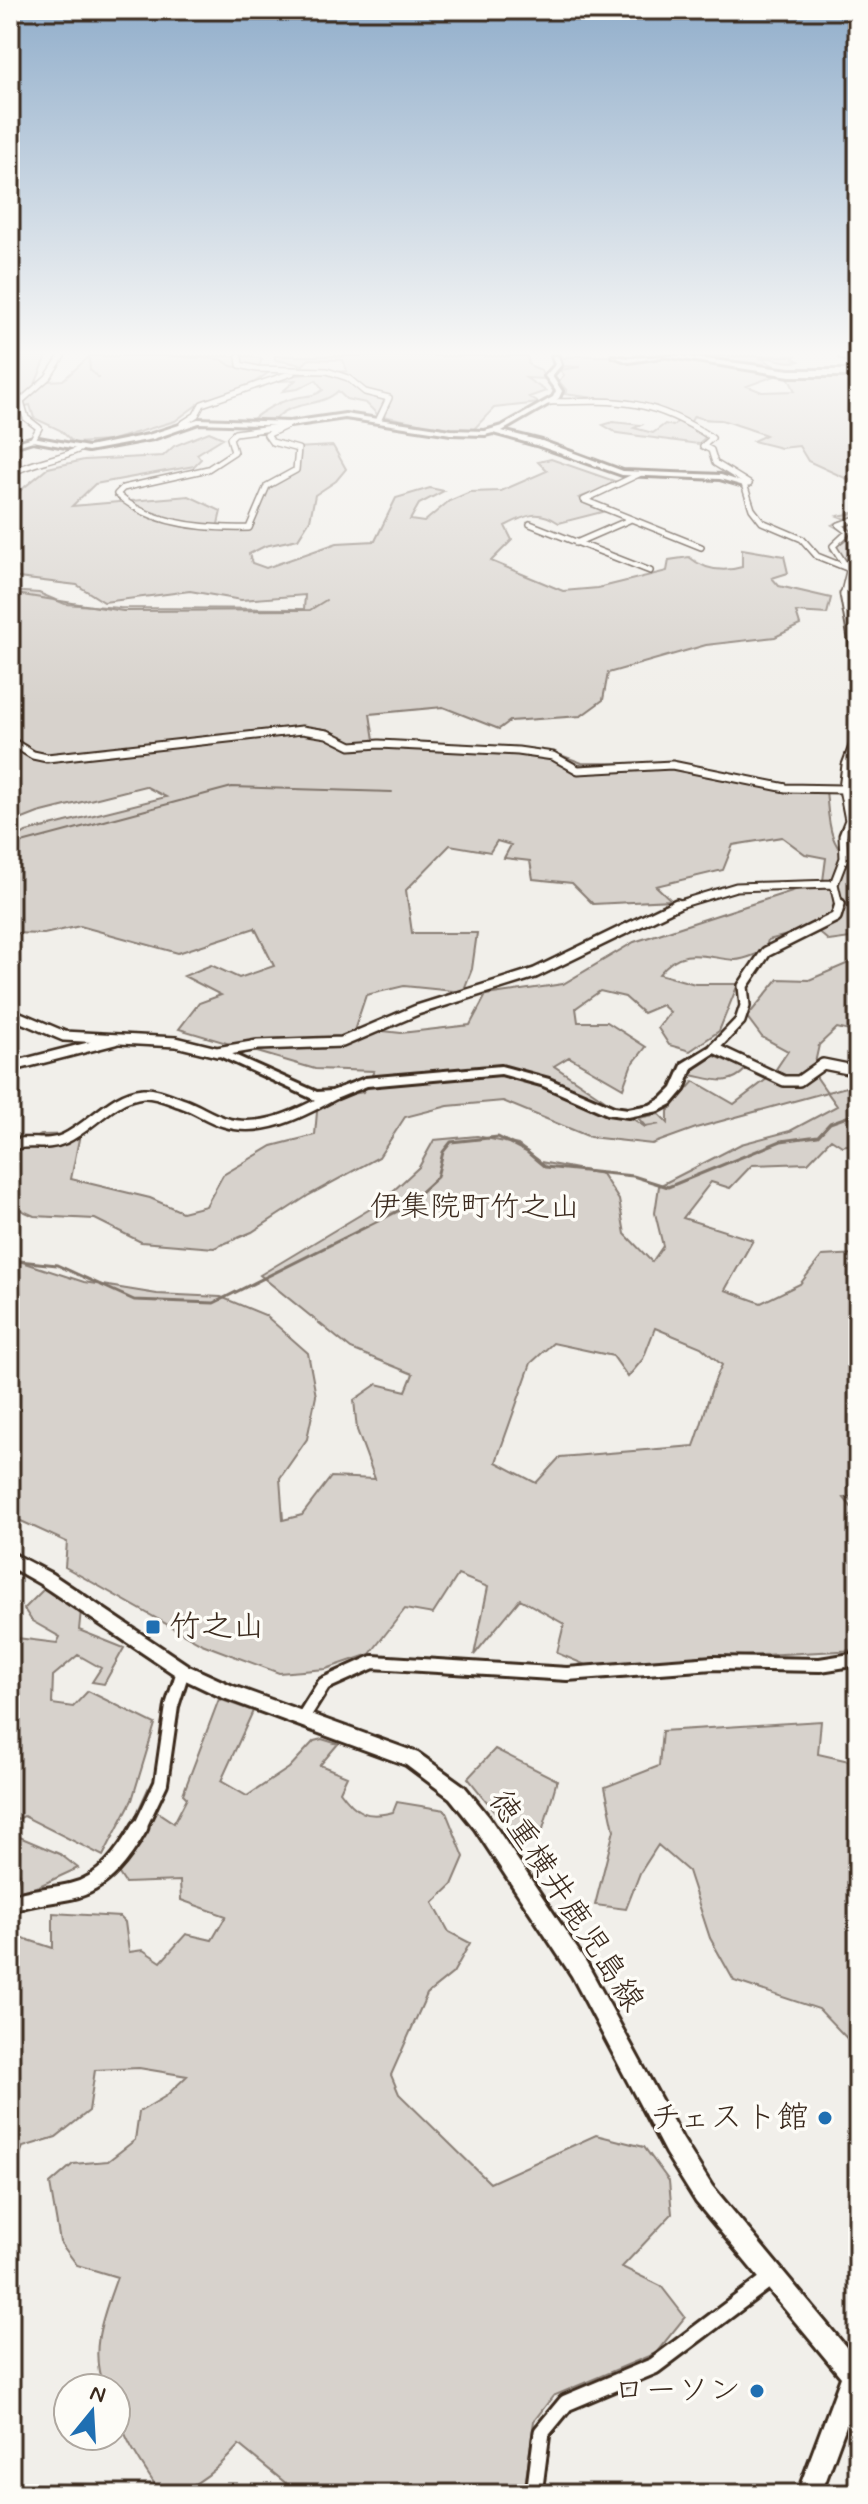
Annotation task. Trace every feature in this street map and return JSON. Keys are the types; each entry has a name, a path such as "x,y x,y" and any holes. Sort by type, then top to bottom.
{"street":[{"path":"191,473 123,488 117,494 145,514 165,520 249,528 255,523 260,496 272,482 290,473"},
{"path":"632,473 721,477 749,484 731,473"},
{"path":"639,474 637,478 584,500 701,547"},
{"path":"744,484 751,509 769,529 802,539 817,556 847,568"},
{"path":"858,518 839,525 848,532 833,546 849,574 843,597 852,625 858,671"},
{"path":"576,543 629,520"},
{"path":"530,524 650,571"},
{"path":"10,741 33,755 47,758 302,730 327,734 351,746 379,744 518,751 553,756 578,770 631,764 672,765 786,788 843,789"},
{"path":"10,1146 17,1141 50,1145 91,1123 125,1098 145,1093 199,1109 224,1122 247,1126 297,1117 334,1095 365,1082 501,1070 545,1082 612,1111 654,1108 674,1096 687,1066 740,1025 747,1010 743,986 766,952 836,917 840,904 834,884 844,858 843,835 849,820 843,789 846,765 858,733"},
{"path":"845,843 858,846"},
{"path":"217,1052 288,1043 342,1042 417,1010 535,973 683,901 736,887 834,884"},
{"path":"10,1013 55,1034 199,1045 306,1093 334,1095"},
{"path":"10,1067 80,1052 125,1037"},
{"path":"714,1048 784,1081 799,1081 823,1064 858,1071"},
{"name":"徳重横井鹿児島線","path":"10,1559 46,1579 183,1671 227,1692 412,1759 457,1792 482,1823 579,1969 674,2146 704,2194 771,2278 856,2371"},
{"path":"302,1719 314,1694 324,1684 373,1662 567,1674 713,1663 820,1665 858,1659"},
{"path":"10,1904 84,1887 118,1860 135,1836 163,1779 172,1702 183,1671"},
{"path":"534,2494 542,2432 566,2403 654,2366 771,2278"},
{"path":"809,2494 856,2371"}],"shaded area":[{"path":"42,473 156,473 95,484 72,506 189,496 221,511 218,524 241,528 254,523 263,492 292,473 343,473 315,495 310,520 298,539 265,546 249,554 252,563 266,568 337,543 375,541 396,498 430,488 444,491 419,504 410,520 424,522 449,501 470,492 501,491 543,473 591,473 620,483 579,498 606,511 559,523 538,515 519,519 505,526 512,540 491,561 563,591 598,588 667,571 669,560 689,557 701,565 721,570 742,567 742,549 784,556 788,573 772,578 779,586 831,598 827,614 796,612 800,625 775,637 706,645 608,673 603,700 581,716 510,721 499,729 443,707 370,714 374,740 402,748 558,754 582,763 660,764 724,778 826,790 829,822 835,842 840,851 858,864 858,937 829,941 814,928 768,940 765,951 742,959 695,955 677,959 668,965 659,974 695,984 738,984 719,1031 690,1051 669,1045 658,1028 670,1012 662,1005 643,1013 625,997 600,991 576,1008 578,1022 607,1022 646,1047 631,1066 623,1088 569,1057 554,1066 645,1127 660,1124 645,1126 638,1118 659,1114 668,1123 668,1111 694,1081 734,1104 772,1075 788,1051 762,1037 747,1017 778,979 809,980 858,959 858,1033 837,1028 819,1045 813,1072 827,1092 696,1128 652,1144 590,1137 503,1101 448,1106 405,1117 379,1157 309,1195 252,1232 214,1248 141,1242 95,1219 34,1216 10,1205 10,1152 41,1135 80,1134 71,1179 150,1198 182,1212 206,1206 223,1175 272,1146 315,1135 318,1100 363,1092 374,1071 315,1069 179,1029 199,1003 221,995 184,976 211,965 239,978 274,966 255,928 178,953 80,926 44,934 10,933 10,842 26,832 166,797 145,786 38,813 10,824 10,591 39,593 65,604 120,608 304,609 305,595 241,600 190,591 104,602 77,585 10,577 10,499","holes":["782,837 805,854 826,858 823,881 634,942 563,984 486,995 470,1025 401,1033 355,1028 366,995 404,986 463,992 472,969 477,933 412,933 406,890 450,845 490,852 497,841 511,845 504,858 530,861 533,879 572,883 593,904 671,900 656,886 723,870 733,845"]},
{"path":"834,473 858,473 858,484"},
{"path":"858,512 858,566 831,550 851,536 832,525 846,519 838,516"},
{"path":"715,1056 746,1069 728,1080 692,1075 697,1063"},
{"path":"858,1084 858,1143 842,1146 831,1139 808,1163 752,1165 730,1188 711,1182 683,1218 753,1240 725,1290 761,1303 800,1284 822,1256 858,1254 858,1496 844,1498 858,1515 858,1650 667,1660 595,1669 557,1653 564,1624 520,1599 474,1655 488,1587 458,1575 433,1614 405,1609 370,1654 326,1669 279,1673 202,1644 65,1567 67,1542 10,1516 10,1258 84,1282 157,1294 221,1297 265,1315 308,1353 316,1396 307,1439 280,1478 283,1520 302,1515 331,1477 375,1479 357,1430 354,1400 377,1384 406,1391 413,1374 351,1349 260,1275 380,1203 419,1167 434,1140 477,1136 518,1145 541,1162 602,1174 619,1200 625,1234 652,1262 663,1246 655,1213 659,1186 741,1144 790,1131 837,1106 827,1092","holes":["655,1328 701,1347 722,1365 694,1446 560,1457 536,1483 496,1462 531,1363 553,1343 613,1356 628,1377 643,1359"]},
{"path":"46,1587 81,1610 79,1630 124,1648 104,1684 92,1682 101,1668 78,1655 53,1676 52,1704 73,1707 88,1691 155,1724 132,1800 103,1856 24,1816 10,1823 10,1628 17,1638 57,1643 60,1637 32,1621 24,1609"},
{"path":"219,1699 253,1711 221,1781 247,1796 289,1768 314,1741 322,1739 338,1744 320,1765 347,1776 340,1791 351,1805 362,1812 376,1815 393,1812 397,1802 445,1810 464,1857 452,1885 433,1903 449,1932 470,1943 453,1973 427,1994 391,2075 399,2094 490,2183 596,2135 644,2147 669,2181 672,2214 622,2267 661,2286 685,2317 656,2353 553,2396 534,2421 524,2494 306,2494 293,2489 239,2445 214,2470 194,2484 161,2494 132,2447 132,2372 99,2372 97,2360 100,2332 117,2277 77,2265 60,2242 50,2184 73,2164 108,2161 135,2140 139,2112 166,2096 187,2076 139,2068 95,2070 89,2111 56,2137 23,2147 10,2176 10,1934 53,1948 53,1913 120,1917 125,1922 129,1952 143,1950 161,1962 186,1934 212,1940 226,1916 181,1900 180,1881 125,1883 110,1860 129,1831 148,1789 156,1811 174,1823 187,1798 183,1794"},
{"path":"821,1721 818,1754 858,1763 858,2050 819,2009 734,1981 710,1938 688,1871 658,1845 640,1873 626,1909 595,1905 614,1830 605,1787 659,1766 662,1731"},
{"path":"495,1749 557,1780 541,1836 519,1842 468,1778"},
{"path":"10,1833 60,1854 78,1868 37,1887 12,1893 20,1874 10,1868"}],"waterway":[{"path":"10,593 123,611 310,610 326,600"},
{"path":"10,850 18,844 232,787 392,792"},
{"path":"10,1260 57,1265 134,1300 214,1303 402,1209 437,1177 443,1152 451,1142 498,1137 527,1152 545,1167 633,1176 668,1187 781,1141 818,1136 830,1123 858,1113"}],"place":[{"name":"竹之山","path":"153,1627"},
{"name":"チェスト館","path":"825,2118"},
{"name":"ローソン","path":"757,2391"}],"district":[{"name":"伊集院町竹之山","path":"475,1207"}]}
